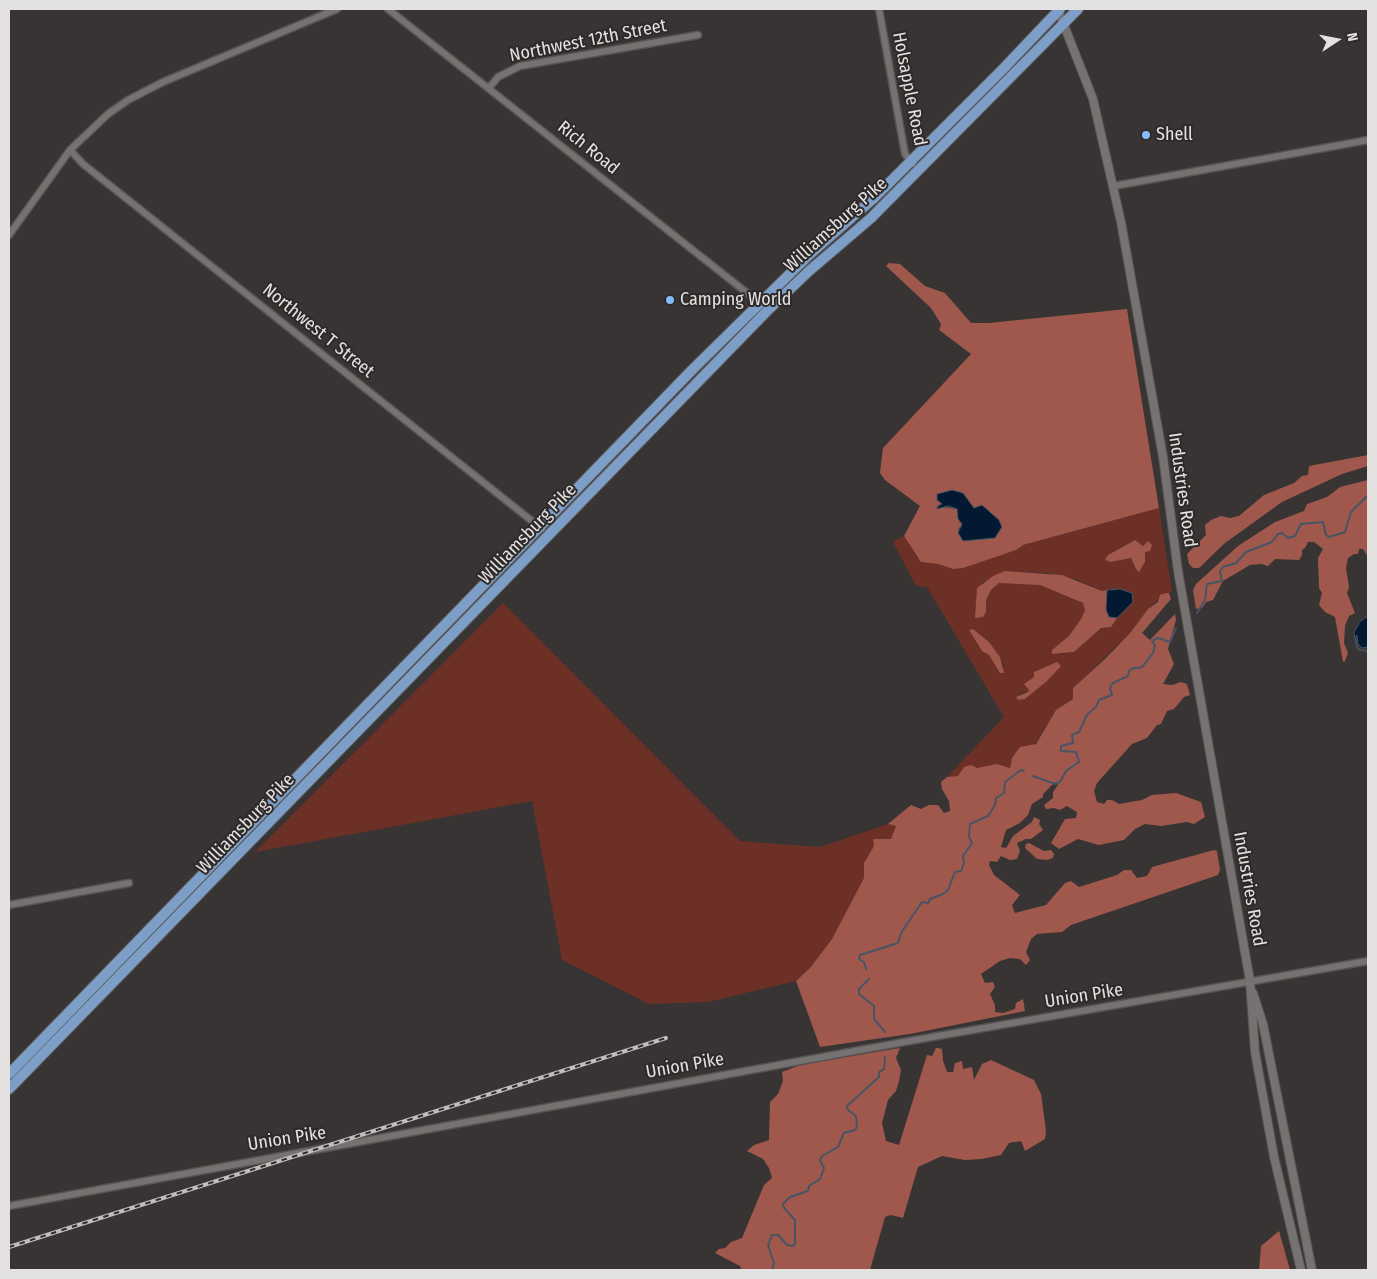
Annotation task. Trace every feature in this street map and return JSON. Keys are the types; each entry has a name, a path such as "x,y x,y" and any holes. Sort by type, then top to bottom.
{"main road":[{"name":"Williamsburg Pike","path":"9,1074 539,526 759,302 809,255 855,217 1003,69 1059,9"},
{"name":"Williamsburg Pike","path":"9,1089 767,311 809,271 871,218 1078,9"}],"street":[{"path":"9,235 70,150 108,114 146,90 337,9"},
{"name":"Rich Road","path":"388,9 759,302 767,311"},
{"name":"Holsapple Road","path":"879,9 905,154 919,170"},
{"name":"Industries Road","path":"1059,9 1093,99 1114,186 1164,457 1178,571 1250,982 1255,1052 1274,1157 1301,1270"},
{"name":"Northwest 12th Street","path":"490,88 498,77 520,66 698,35"},
{"path":"1114,186 1368,140"},
{"name":"Northwest T Street","path":"70,150 83,164 549,535"},
{"path":"9,905 129,883"},
{"name":"Union Pike","path":"9,1206 570,1102 1368,962"},
{"name":"Industries Road","path":"1250,982 1263,1024 1312,1270"}],"shaded area":[{"path":"889,263 900,264 925,286 945,293 971,323 989,323 1127,309 1159,508 1023,545 1016,550 963,568 953,569 938,564 921,562 904,536 920,506 885,480 880,473 883,448 971,354 939,330 941,324 931,308 886,266","holes":["952,490 963,493 974,508 984,507 989,514 997,518 1000,531 987,539 963,541 958,530 962,524 959,521 957,509 937,506 942,503 937,500 938,494"]},
{"path":"1368,455 1368,466 1342,474 1282,502 1225,543 1199,568 1193,568 1189,564 1187,554 1206,535 1205,525 1211,520 1221,516 1230,518 1239,516 1264,495 1294,483 1302,476 1308,475 1309,466"},
{"path":"1368,480 1368,557 1363,549 1359,549 1358,554 1348,558 1346,568 1349,587 1347,593 1355,613 1349,616 1345,626 1344,643 1348,653 1345,661 1343,662 1335,617 1325,612 1319,605 1322,593 1319,588 1318,558 1323,549 1314,542 1308,542 1302,550 1299,560 1275,559 1268,566 1261,564 1250,565 1223,581 1213,600 1206,602 1203,607 1196,609 1193,590 1196,584 1238,546 1275,522 1304,511 1307,504 1327,497 1340,487"},
{"path":"1159,508 1172,592 1166,593 1148,609 1130,633 1073,688 1073,699 1056,710 1035,744 1012,758 1010,768 997,764 977,769 964,767 958,776 947,777 1004,717 927,587 916,586 893,542 904,536 921,562 938,564 953,569 1016,550 1023,545","holes":["1135,540 1144,546 1147,542 1145,552 1136,569 1131,558 1111,562 1108,555","1005,571 1048,573 1075,579 1102,591 1128,591 1133,602 1111,627 1101,628 1074,652 1061,654 1052,650 1069,636 1081,619 1085,610 1083,603 1040,585 1014,582 999,583 991,590 986,600 982,583","973,629 989,642 1000,657 1004,666 1000,673 989,655 969,630","1052,664 1061,666 1025,699 1018,700 1021,693 1028,692 1034,677"]},
{"path":"1135,540 1143,546 1148,541 1152,545 1150,551 1145,552 1145,562 1139,572 1131,558 1111,562 1105,560 1108,555"},
{"path":"1005,571 1062,575 1102,591 1107,590 1106,610 1109,616 1117,618 1111,627 1101,628 1074,652 1052,654 1052,650 1069,636 1081,619 1085,610 1083,603 1040,585 999,583 991,590 986,600 986,612 983,617 975,618 977,588 993,576"},
{"path":"1169,593 1171,599 1142,633 1150,640 1175,614 1176,620 1168,649 1174,664 1163,684 1172,685 1181,682 1187,684 1190,695 1184,697 1174,709 1167,711 1161,724 1157,725 1147,738 1132,744 1097,783 1094,791 1097,802 1104,804 1107,800 1112,800 1119,804 1142,800 1152,795 1176,793 1201,802 1205,817 1194,824 1187,822 1161,826 1145,824 1135,829 1124,840 1099,845 1078,839 1059,849 1051,843 1065,819 1076,818 1077,812 1067,806 1060,810 1054,808 1046,809 1044,805 1053,798 1053,792 1058,785 1055,782 1043,794 1043,797 1032,804 1028,815 1020,823 1006,830 1001,847 1006,848 1013,836 1032,822 1034,817 1040,820 1039,824 1043,830 1031,839 1017,843 1020,851 1017,859 1010,860 1001,856 997,862 990,861 989,865 994,875 1020,895 1012,905 1015,913 1046,905 1065,883 1071,881 1079,887 1117,875 1124,870 1131,870 1137,878 1147,876 1152,867 1214,850 1217,851 1220,870 1218,875 1071,925 1062,932 1037,934 1031,939 1026,952 1030,960 1026,965 1020,959 1010,958 1000,961 981,974 985,983 993,982 995,987 990,994 995,1005 995,1012 1003,1013 1015,1009 1016,1003 1023,999 1025,1011 910,1034 820,1047 796,981 810,968 832,939 864,878 864,863 874,846 873,839 891,839 896,826 888,824 911,805 921,809 929,805 938,805 944,813 950,811 949,801 942,789 941,782 947,777 958,776 964,767 971,765 977,768 997,764 1010,768 1012,758 1020,747 1036,744 1056,710 1073,699 1073,688 1130,633 1148,609 1158,602 1160,595"},
{"path":"503,603 740,841 820,847 888,824 896,826 891,839 873,839 874,845 864,864 864,878 832,939 810,968 796,981 708,1002 649,1004 562,960 532,801 255,852"},
{"path":"973,629 989,642 1000,657 1004,673 1000,673 989,655 982,651 969,630"},
{"path":"1057,662 1061,666 1047,681 1025,699 1018,700 1016,697 1028,692 1029,690 1024,684 1034,677 1034,672"},
{"path":"1029,843 1044,851 1051,850 1054,854 1053,858 1047,860 1037,859 1025,848 1026,844"},
{"path":"900,1048 896,1058 901,1070 899,1081 896,1091 888,1100 882,1123 886,1141 899,1145 927,1055 932,1056 936,1048 942,1049 943,1061 947,1072 953,1072 955,1063 962,1061 963,1069 972,1067 974,1080 982,1064 991,1060 1034,1080 1041,1094 1046,1131 1045,1139 1025,1151 1021,1141 1009,1143 1001,1155 965,1160 942,1156 918,1167 903,1218 891,1215 885,1217 870,1270 742,1270 740,1266 715,1253 719,1249 725,1248 731,1242 742,1238 764,1185 772,1178 769,1168 763,1159 747,1151 754,1145 769,1140 770,1102 778,1094 783,1081 782,1072 803,1064"},
{"path":"1279,1231 1290,1270 1259,1270 1261,1246"}],"water":[{"path":"952,490 963,493 974,508 982,505 999,520 1002,527 995,538 963,541 958,533 962,524 958,519 957,509 948,506 937,509 942,504 937,500 937,494"},
{"path":"1120,589 1132,593 1133,602 1117,618 1109,617 1106,610 1107,590"},
{"path":"1368,616 1368,647 1362,648 1358,644 1357,635 1355,638 1358,648 1368,651 1366,652 1367,651 1359,650 1357,648 1355,640 1354,632 1358,623"}],"waterway":[{"path":"1197,613 1205,600 1207,584 1222,581 1220,571 1223,567 1236,563 1246,552 1272,542 1278,534 1282,533 1288,538 1295,536 1301,524 1323,522 1326,535 1329,537 1345,532 1351,512 1368,495"},
{"path":"1033,776 1055,784 1060,782 1066,771 1079,762 1076,752 1061,751 1061,746 1073,743 1072,735 1079,732 1087,715 1096,707 1099,700 1112,695 1110,688 1113,683 1128,676 1129,671 1133,668 1143,666 1153,653 1155,646 1152,641 1158,638 1170,642 1176,628"},
{"path":"866,969 864,962 859,959 860,955 898,943 901,933 922,902 928,903 930,899 948,890 955,872 961,871 964,863 963,856 972,843 969,837 970,824 988,816 995,805 996,798 1004,793 1005,782 1021,770 1024,771"},
{"path":"869,979 859,989 859,994 874,1006 874,1019 885,1032"},
{"path":"772,1270 774,1263 768,1245 772,1235 778,1235 787,1245 793,1246 795,1244 795,1220 784,1208 783,1204 790,1197 808,1191 809,1186 820,1179 824,1168 820,1160 822,1156 838,1147 844,1133 855,1130 857,1127 856,1116 848,1110 847,1106 879,1077 879,1072 884,1069 885,1057"}],"railway":[{"path":"9,1247 666,1038"}],"place":[{"name":"Shell","path":"1146,135"},
{"name":"Camping World","path":"670,300"}]}
